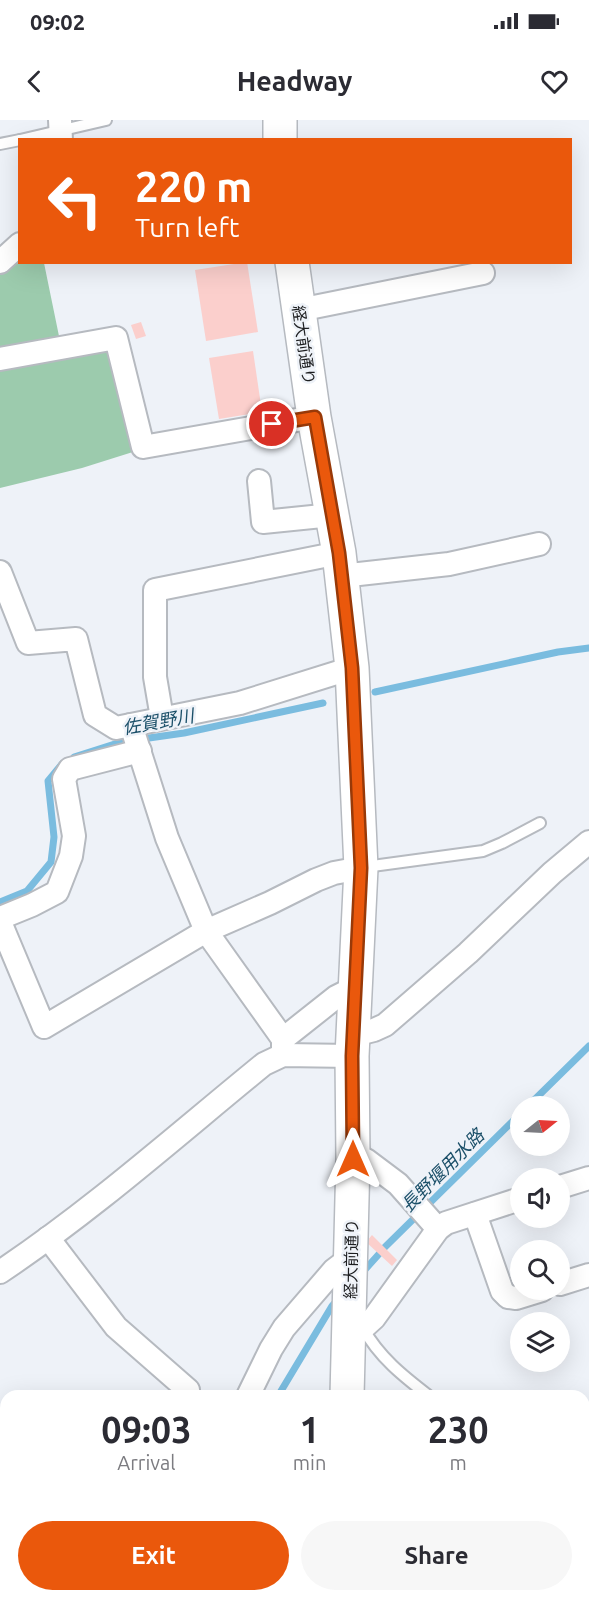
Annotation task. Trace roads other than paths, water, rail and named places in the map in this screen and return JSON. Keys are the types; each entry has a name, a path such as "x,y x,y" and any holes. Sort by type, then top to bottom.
{"main road":[{"path":"280,120 280,138"},
{"name":"経大前通り","path":"292,264 340,564 352,668 361,868 353,1046 351,1260 354,1324 348,1390"}],"street":[{"path":"0,262 18,246"},
{"path":"299,310 483,273"},
{"path":"0,359 116,338 143,447 315,417"},
{"path":"260,481 263,522 332,515"},
{"path":"162,718 155,677 155,590 340,564 449,564 538,544"},
{"path":"0,572 28,643 76,639 95,715 135,738 167,838 206,931 283,1047"},
{"path":"352,668 240,703 162,718 135,738 70,769 64,779 74,836 71,856 57,892 0,920 44,1027 206,931 316,880 334,873 361,868"},
{"path":"283,1047 353,1046 374,1030 385,1025 468,953 552,873 589,843"},
{"path":"0,1272 48,1238 264,1064 336,998 356,987"},
{"path":"353,1159 366,1160 398,1184 428,1216 446,1223 510,1202"},
{"path":"570,1184 589,1178"},
{"path":"475,1214 502,1291 510,1298"},
{"path":"354,1324 374,1318 428,1216"},
{"path":"48,1238 116,1327 189,1390"},
{"path":"251,1390 284,1329 334,1270 351,1260"},
{"path":"570,1281 589,1275"}],"lane":[{"path":"28,138 106,120"},
{"path":"0,144 18,140"},
{"path":"361,868 483,851 540,823"},
{"path":"354,1324 394,1368 422,1390"}],"waterway":[{"name":"佐賀野川","path":"375,692 558,652 589,648"},
{"name":"佐賀野川","path":"74,757 121,742 184,733 323,703"},
{"name":"佐賀野川","path":"0,902 27,891 51,862 54,837 48,781 62,764"},
{"name":"長野堰用水路","path":"538,1096 589,1046"},
{"name":"長野堰用水路","path":"385,1247 510,1124"},
{"name":"長野堰用水路","path":"361,1274 379,1254"},
{"name":"長野堰用水路","path":"282,1390 339,1298"}]}
